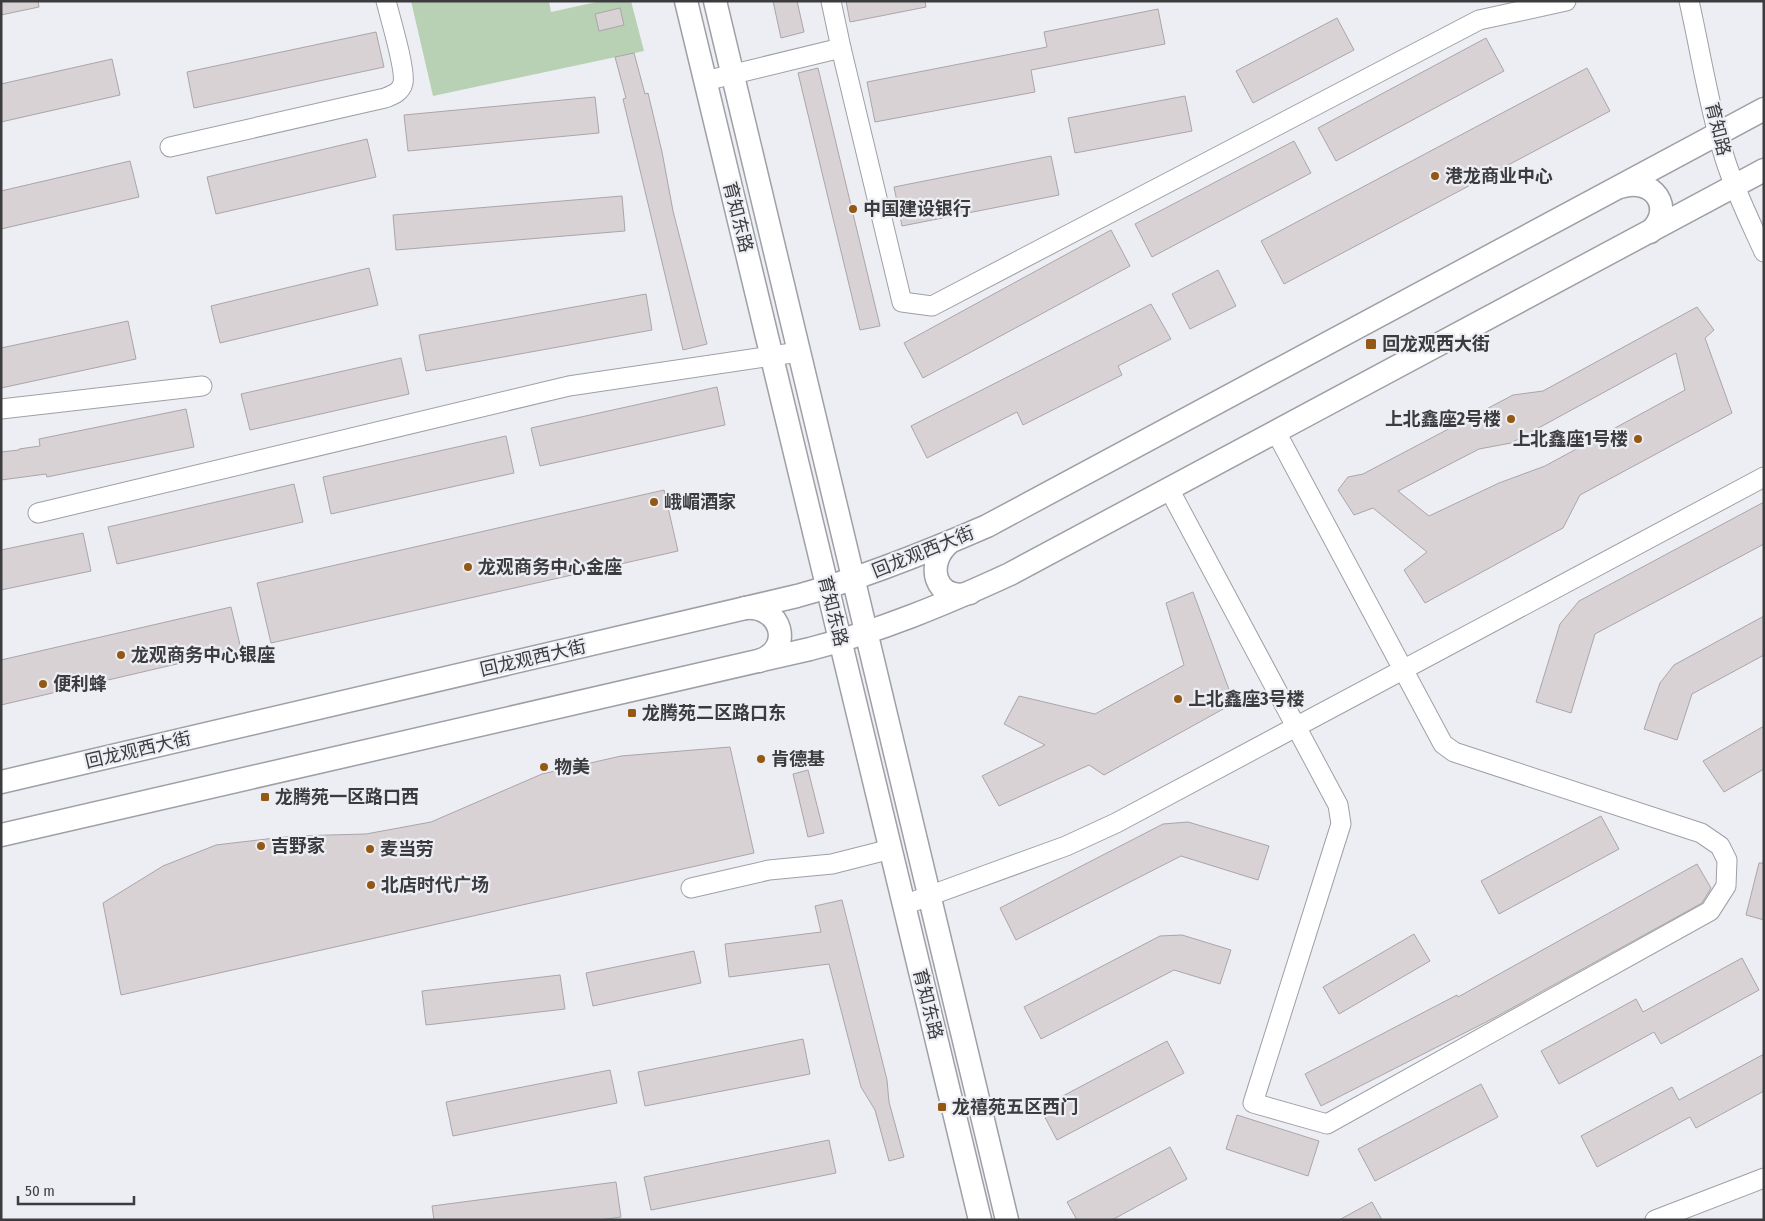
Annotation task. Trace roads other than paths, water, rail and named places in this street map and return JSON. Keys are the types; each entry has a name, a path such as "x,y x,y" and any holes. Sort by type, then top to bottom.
{"main road":[{"name":"育知东路","path":"686,1 980,1220"},
{"name":"育知东路","path":"715,1 1007,1220"},
{"name":"回龙观西大街","path":"1,782 828,588 903,562 996,521 1764,109"},
{"path":"1,835 758,661 840,641 914,617 1010,574 1764,170"},
{"path":"1619,187 1640,185 1656,193 1660,204 1660,215 1657,224 1650,232"},
{"path":"950,542 938,557 935,575 940,585 950,592 970,593"},
{"path":"745,608 757,608 769,613 780,627 780,638 776,648 768,657 758,661"}],"street":[{"path":"170,147 396,94 403,84 403,71 386,1"},
{"path":"831,1 902,302 932,306 1479,20 1566,1"},
{"name":"育知路","path":"1689,1 1718,134 1735,186 1764,252"},
{"path":"705,81 841,48"},
{"path":"38,513 569,386 799,352"},
{"path":"1,409 202,386"},
{"path":"1169,489 1338,805 1341,824 1253,1103 1327,1124 1710,911 1726,886 1727,860 1720,846 1702,832 1454,752 1443,744 1276,432"},
{"path":"904,905 1092,835 1764,476"},
{"path":"691,888 769,870 832,864 891,849"},
{"path":"1656,1220 1764,1178"}],"place":[{"name":"港龙商业中心","path":"1435,176"},
{"name":"中国建设银行","path":"853,209"},
{"name":"回龙观西大街","path":"1371,344"},
{"name":"上北鑫座2号楼","path":"1511,419"},
{"name":"上北鑫座1号楼","path":"1638,439"},
{"name":"峨嵋酒家","path":"654,502"},
{"name":"龙观商务中心金座","path":"468,567"},
{"name":"龙观商务中心银座","path":"121,655"},
{"name":"便利蜂","path":"43,684"},
{"name":"上北鑫座3号楼","path":"1178,699"},
{"name":"龙腾苑二区路口东","path":"632,713"},
{"name":"肯德基","path":"761,759"},
{"name":"物美","path":"544,767"},
{"name":"龙腾苑一区路口西","path":"265,797"},
{"name":"吉野家","path":"261,846"},
{"name":"麦当劳","path":"370,849"},
{"name":"北店时代广场","path":"371,885"},
{"name":"龙禧苑五区西门","path":"942,1107"}]}
